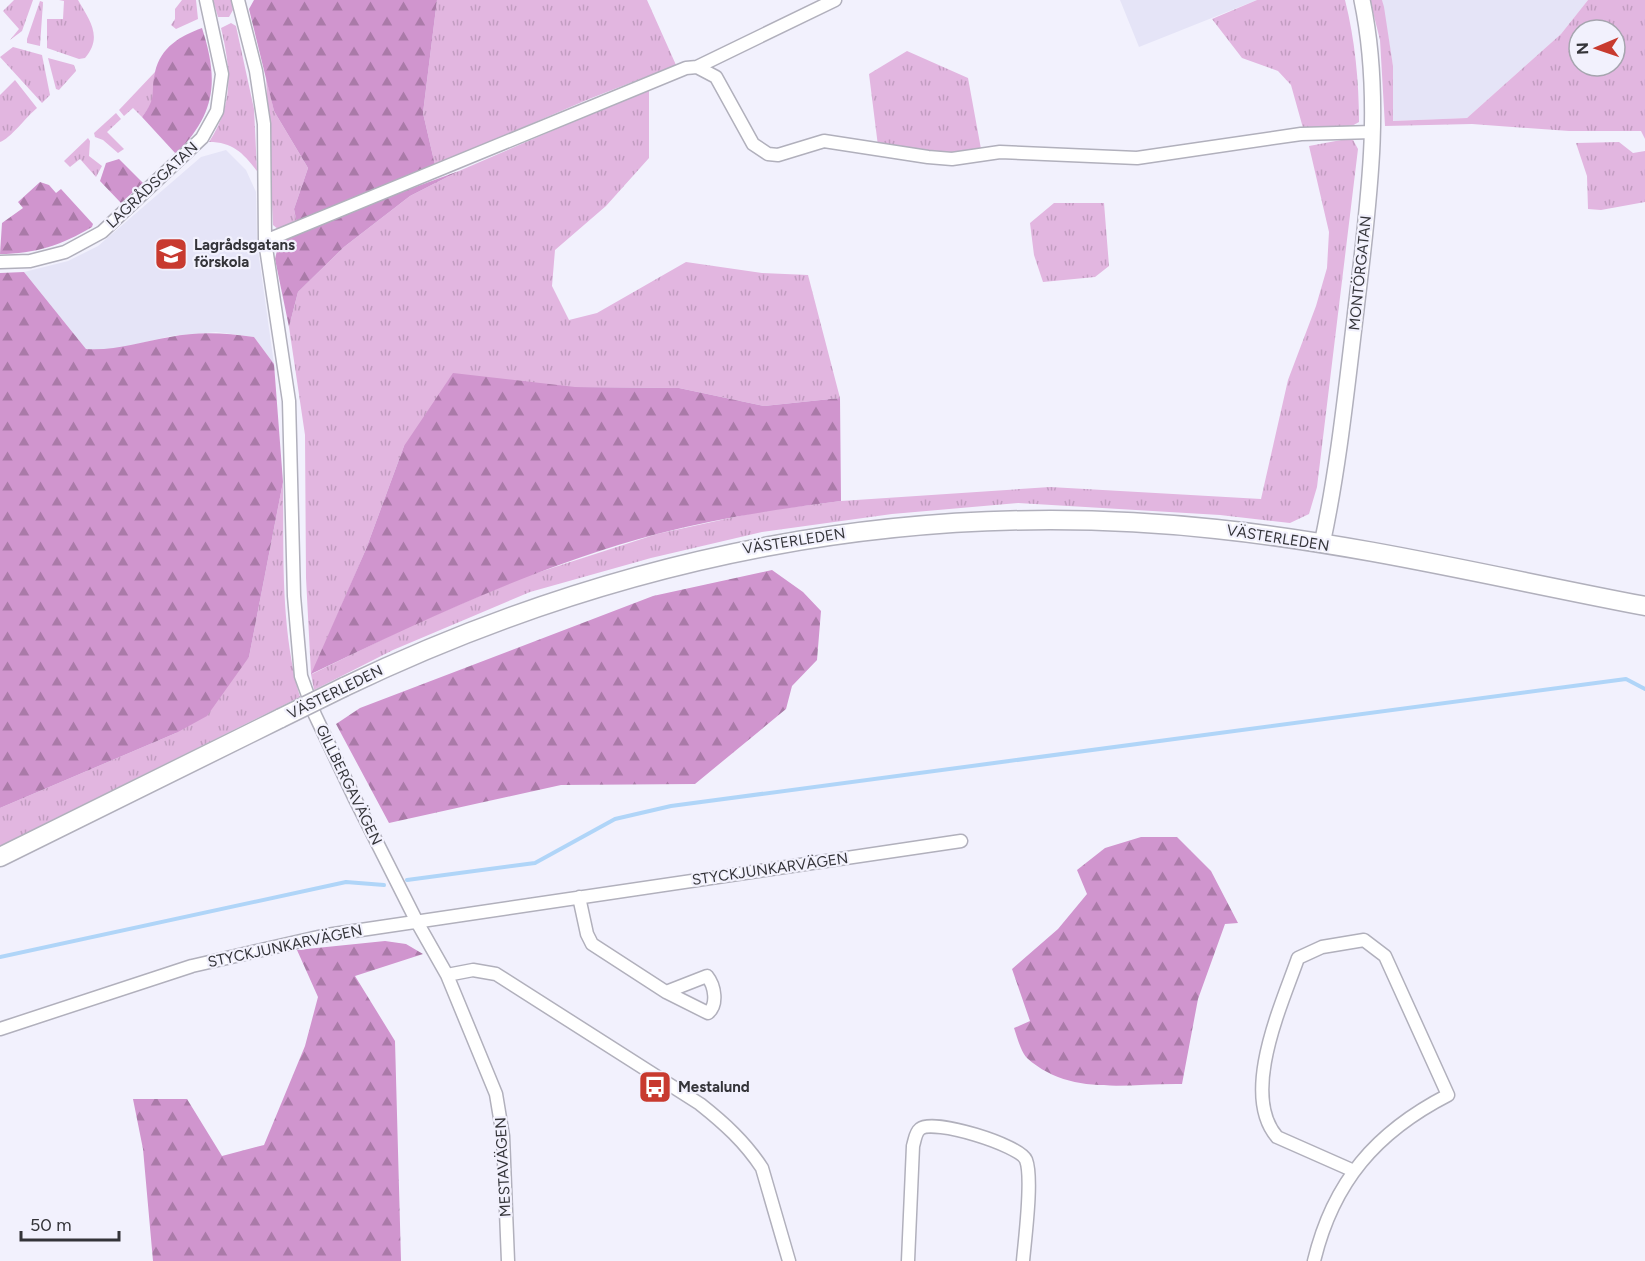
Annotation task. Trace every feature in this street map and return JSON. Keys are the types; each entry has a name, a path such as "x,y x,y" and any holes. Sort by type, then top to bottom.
{"main road":[{"name":"VÄSTERLEDEN","path":"0,857 344,687 451,638 579,591 694,560 815,537 947,523 1086,520 1216,529 1322,544 1645,606"}],"street":[{"name":"LAGRÅDSGATAN","path":"0,262 30,261 65,252 102,232 202,138 217,111 222,75 206,0"},
{"name":"GILLBERGAVÄGEN","path":"238,0 261,99 265,241 289,402 294,596 301,676 315,715 417,922 447,975"},
{"path":"265,241 686,68 697,67 835,0"},
{"name":"MONTÖRGATAN","path":"1322,544 1351,346 1373,132 1372,61 1362,0"},
{"path":"697,67 716,77 753,144 768,154 778,155 824,141 928,158 952,159 1000,152 1137,158 1301,134 1373,132"},
{"name":"STYCKJUNKARVÄGEN","path":"0,1029 192,966 327,935 961,841"},
{"path":"579,897 587,934 592,944 666,992"},
{"path":"1314,1261 1325,1222 1362,1159 1395,1127 1418,1111 1448,1095 1385,956 1364,940 1322,947 1298,958 1275,1024 1261,1088 1268,1119 1277,1137 1354,1171"},
{"path":"447,975 473,970 496,974 700,1104 722,1121 762,1168 789,1261"},
{"name":"MESTAVÄGEN","path":"447,975 484,1062 502,1119 508,1261"},
{"path":"908,1261 913,1146 921,1128 929,1125 960,1130 1011,1148 1020,1152 1026,1159 1028,1175 1023,1261"}],"shaded area":[{"path":"1120,0 1257,0 1139,47"},
{"path":"1382,0 1588,0 1574,18 1567,18 1567,26 1561,34 1467,118 1392,121 1393,66"},
{"name":"Lagrådsgatans förskola","path":"226,150 246,170 256,192 257,243 274,364 254,337 216,332 171,336 108,351 86,349 24,272 68,261 98,246 201,157"}],"green space":[{"path":"14,0 33,0 22,31 10,40 19,29 3,11"},
{"path":"59,0 78,0 90,22 94,36 85,58 79,59 47,48 47,19 63,19 64,1"},
{"path":"182,0 196,0 198,19 176,29 171,25 175,19 175,9"},
{"path":"213,0 231,0 233,10 229,17 218,17"},
{"path":"254,0 437,0 423,113 435,165 297,224 294,209 308,168 274,111 249,9"},
{"path":"437,0 647,0 676,65 589,99 435,165 423,113"},
{"path":"1257,0 1345,0 1356,61 1359,122 1350,127 1303,128 1291,85 1278,71 1242,58 1212,19"},
{"path":"1370,0 1382,0 1384,7 1393,66 1393,121 1467,118 1567,26 1567,78 1627,78 1627,18 1574,18 1588,0 1645,0 1645,139 1641,131 1569,131 1472,124 1385,126 1380,40"},
{"path":"40,1 43,2 40,46 27,43 27,39"},
{"path":"231,23 236,26 254,109 257,171 231,146 209,142 223,114 226,100 227,58 221,28"},
{"path":"202,28 211,64 210,96 199,124 176,154 142,117 152,99 155,72 162,56 179,39"},
{"path":"13,47 42,55 50,95 42,103 0,57"},
{"path":"907,51 968,78 981,149 950,154 878,146 869,74"},
{"path":"48,58 74,65 76,71 59,90 56,89"},
{"path":"155,72 153,102 142,117 133,108 124,116 119,110"},
{"path":"266,76 274,111 308,168 294,209 297,224 279,230 273,225"},
{"path":"15,80 37,108 9,137 0,142 0,95"},
{"path":"649,89 649,158 606,206 555,250 552,286 569,320 597,313 686,262 762,273 808,275 840,398 764,406 679,388 575,387 404,446 366,549 312,674 412,625 524,577 657,534 762,511 841,501 1050,487 1261,499 1288,380 1316,306 1327,268 1329,232 1309,146 1352,138 1358,149 1317,487 1309,514 1290,523 1220,515 1018,503 892,514 762,532 651,558 530,592 393,650 314,690 311,674 306,578 305,435 289,327 298,292 344,247 410,196 459,171"},
{"path":"116,113 121,119 107,132 124,149 118,153 103,140 95,137 94,133"},
{"path":"88,138 90,141 89,156 102,166 96,177 80,159 70,167 64,161"},
{"path":"1619,142 1633,153 1645,151 1645,202 1601,210 1588,209 1587,176 1576,143"},
{"path":"119,159 143,183 121,203 100,181 106,163"},
{"path":"459,171 410,196 344,247 298,292 289,327 275,259 279,242 347,212"},
{"path":"40,182 49,185 56,193 61,189 93,224 92,227 70,239 48,247 0,254 2,223 23,208 18,202"},
{"path":"1054,203 1104,203 1109,266 1095,277 1043,282 1034,255 1030,223"},
{"path":"24,272 86,349 118,347 202,333 254,337 274,364 283,482 249,657 207,716 176,733 0,808 0,273"},
{"path":"453,373 575,387 679,388 764,406 840,398 841,501 702,523 612,547 481,596 311,674 366,549 404,446"},
{"path":"283,482 286,617 300,697 0,846 0,808 176,733 249,657"},
{"path":"772,570 803,592 821,611 817,660 792,686 786,709 695,784 561,785 389,823 336,724 360,708 653,596"},
{"path":"1141,837 1177,837 1211,871 1238,923 1225,924 1198,999 1182,1084 1101,1085 1062,1078 1044,1070 1027,1058 1021,1048 1014,1028 1030,1021 1012,969 1058,929 1087,894 1077,870 1105,848"},
{"path":"385,941 406,944 423,954 355,976 395,1041 401,1261 153,1261 143,1149 133,1099 187,1099 222,1156 264,1145 305,1046 318,997 297,950"}],"waterway":[{"path":"407,880 535,863 615,819 671,806 1626,679 1645,689"},
{"path":"0,957 346,882 384,885"}],"place":[{"name":"Lagrådsgatans förskola","path":"171,254"},
{"name":"Mestalund","path":"655,1087"}]}
